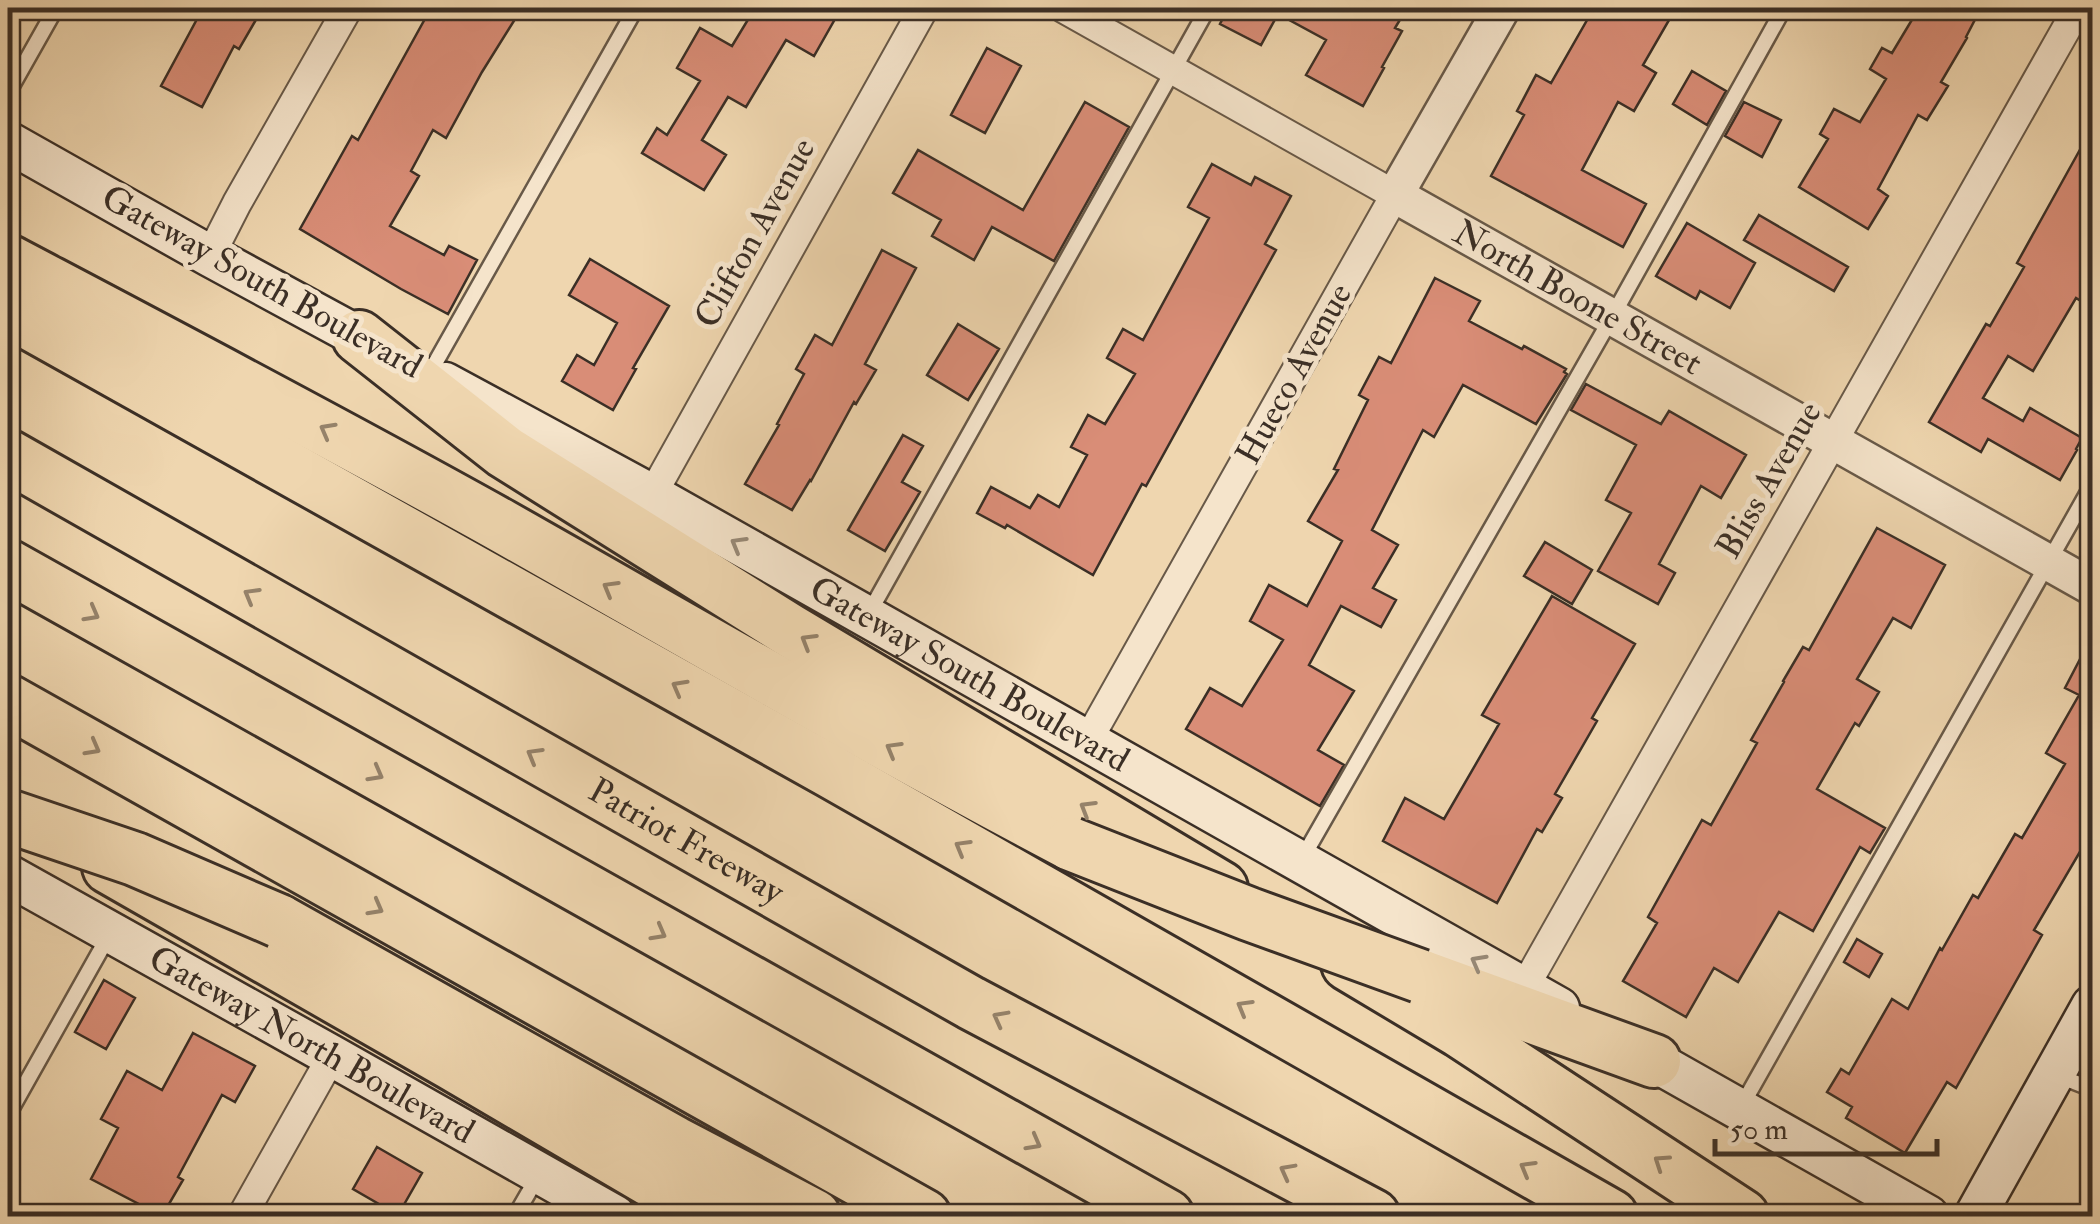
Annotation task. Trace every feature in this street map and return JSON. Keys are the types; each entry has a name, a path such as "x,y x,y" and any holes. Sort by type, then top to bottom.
{"highway":[{"path":"8,261 266,396 943,777 1071,844 1248,914 1654,1062"},
{"path":"8,310 1612,1216"},
{"path":"359,337 505,452 789,630 1460,1031 1742,1216"},
{"name":"Patriot Freeway","path":"8,456 954,994 1373,1216"},
{"path":"8,566 1167,1216"},
{"path":"8,701 924,1216"},
{"path":"8,813 135,859 279,921 814,1216"},
{"path":"8,813 712,1216"}],"main road":[{"name":"Gateway South Boulevard","path":"8,142 652,495 1928,1216"},
{"name":"Gateway North Boulevard","path":"8,875 615,1216"},
{"path":"1975,1216 2092,1006"}],"street":[{"path":"210,256 348,8"},
{"name":"Clifton Avenue","path":"652,495 924,8"},
{"name":"North Boone Street","path":"1062,8 2092,587"},
{"name":"Hueco Avenue","path":"1086,742 1502,8"},
{"name":"Bliss Avenue","path":"1524,988 2078,8"},
{"path":"242,1216 332,1056"}],"lane":[{"path":"8,94 56,8"},
{"path":"429,374 636,8"},
{"path":"867,617 1208,8"},
{"path":"1301,862 1784,8"},
{"path":"1740,1110 2092,485"},
{"path":"8,1115 110,933"},
{"path":"2054,1074 2092,1088"},
{"path":"515,1216 540,1174"}],"building":[{"path":"203,8 260,8 239,49 234,46 202,107 161,86"},
{"path":"431,8 522,8 446,138 433,130 411,171 419,176 390,226 444,255 449,246 477,260 448,314 300,229 352,136 358,140"},
{"path":"755,8 814,8 835,19 814,56 786,40 746,107 728,97 702,140 726,155 704,190 642,153 657,128 667,135 700,81 677,68 700,28 732,46"},
{"path":"1228,8 1407,8 1395,28 1402,31 1363,106 1306,75 1326,40 1278,14 1261,45 1220,24"},
{"path":"1594,8 1676,8 1643,65 1656,73 1634,111 1618,102 1582,170 1646,204 1623,247 1491,176 1524,115 1517,111 1536,75 1551,83"},
{"path":"1919,8 1981,8 1941,82 1948,86 1927,120 1918,115 1878,189 1888,196 1868,229 1799,187 1828,139 1820,134 1834,109 1860,122 1886,79 1870,69 1882,48 1892,53"},
{"path":"987,48 1021,66 985,133 951,115"},
{"path":"1692,71 1726,91 1707,125 1673,104"},
{"path":"1085,102 1129,127 1054,261 992,227 974,260 932,236 941,220 893,193 918,150 1023,210"},
{"path":"1744,102 1781,120 1762,157 1725,136"},
{"path":"2092,128 2092,288 2084,303 2076,298 2033,371 2008,356 1983,398 2023,421 2030,408 2082,438 2060,480 1988,439 1981,452 1929,422 2024,267 2017,263"},
{"path":"1212,164 1251,185 1255,177 1291,196 1265,244 1276,250 1093,575 1007,525 1005,528 977,513 991,487 1030,508 1038,495 1059,507 1087,455 1071,447 1088,415 1105,424 1135,374 1107,358 1123,329 1143,340 1209,218 1188,207"},
{"path":"1759,215 1848,267 1834,291 1744,240"},
{"path":"1687,223 1755,263 1730,308 1700,291 1696,299 1656,276"},
{"path":"882,250 916,268 865,364 876,370 792,510 745,484 804,374 796,369 815,335 832,345"},
{"path":"590,259 669,306 613,410 562,381 577,355 594,365 617,323 569,295"},
{"path":"1435,278 1480,301 1469,321 1522,349 1524,346 1566,369 1567,374 1536,424 1463,385 1434,437 1423,430 1372,530 1398,545 1373,588 1396,600 1381,627 1341,606 1309,665 1354,691 1318,750 1344,765 1320,806 1186,729 1210,688 1242,706 1283,640 1250,621 1269,585 1307,606 1342,541 1308,521 1338,470 1334,469 1368,400 1359,395 1379,357 1391,363"},
{"path":"958,324 999,349 968,400 927,375"},
{"path":"1586,384 1661,424 1669,411 1746,455 1721,498 1701,486 1659,564 1675,573 1658,604 1598,571 1631,513 1606,500 1636,445 1571,410"},
{"path":"903,435 923,446 902,482 920,492 885,551 848,530"},
{"path":"1877,528 1945,565 1911,628 1893,618 1857,679 1879,692 1859,726 1855,723 1817,789 1885,828 1870,853 1860,847 1813,931 1779,912 1738,982 1714,968 1686,1017 1623,981 1657,923 1648,917 1702,820 1711,825 1757,743 1751,740 1783,681 1803,647 1809,650"},
{"path":"1545,542 1592,570 1572,604 1524,576"},
{"path":"1552,596 1635,644 1592,718 1597,721 1555,794 1562,798 1542,832 1537,829 1497,903 1383,841 1405,798 1444,819 1499,724 1482,715"},
{"path":"2092,636 2092,856 2081,850 2034,930 2042,935 1956,1088 1947,1082 1905,1153 1846,1118 1852,1107 1827,1092 1841,1069 1849,1074 1892,999 1908,1009 1973,895 1978,898 2015,834 2022,838 2065,764 2046,753 2079,695 2065,688"},
{"path":"1857,939 1882,954 1869,977 1844,962"},
{"path":"104,980 135,998 106,1049 75,1032"},
{"path":"193,1033 255,1066 235,1102 222,1095 162,1216 91,1179 118,1128 101,1119 127,1071 162,1090"},
{"path":"377,1147 422,1173 398,1215 353,1189"}]}
